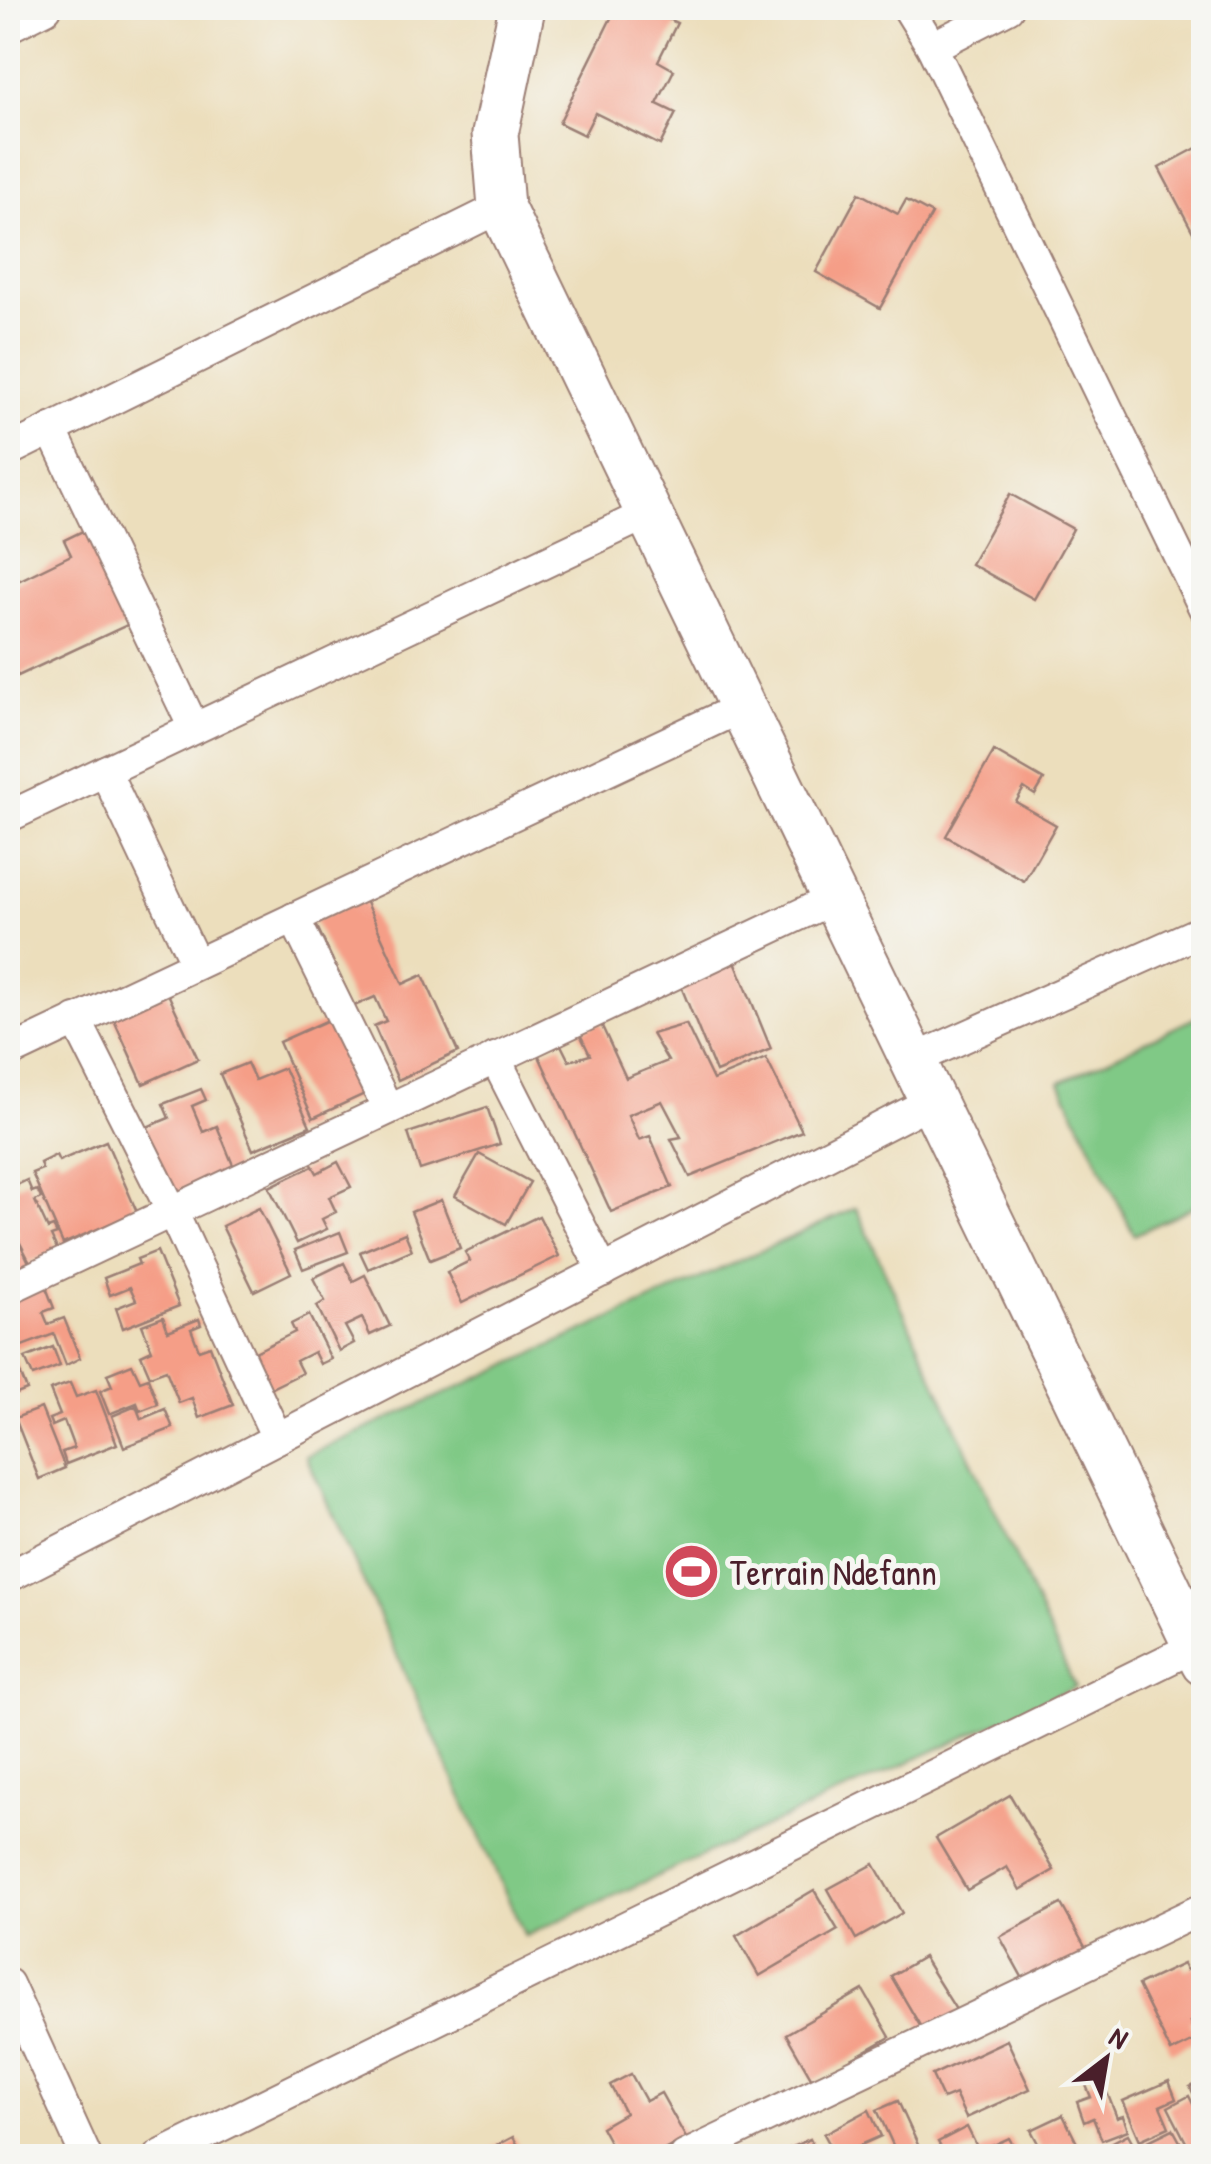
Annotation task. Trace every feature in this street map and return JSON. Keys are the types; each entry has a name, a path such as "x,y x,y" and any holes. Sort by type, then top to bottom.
{"main road":[{"path":"522,8 495,134 502,208 1201,1650"}],"street":[{"path":"908,8 932,47 1204,608"},
{"path":"932,47 1008,8"},
{"path":"8,451 502,208"},
{"path":"52,429 194,728"},
{"path":"8,817 649,513"},
{"path":"8,1052 742,707"},
{"path":"105,771 196,964"},
{"path":"8,1289 835,898"},
{"path":"294,918 388,1109"},
{"path":"913,1060 1204,930"},
{"path":"76,1020 172,1212 276,1438"},
{"path":"495,1058 602,1270"},
{"path":"8,1577 932,1101"},
{"path":"160,2156 1201,1650"},
{"path":"685,2156 1204,1908"},
{"path":"8,1984 86,2156"}],"green space":[{"path":"1203,1014 1203,1202 1134,1235 1060,1082"},
{"name":"Terrain Ndefann","path":"856,1208 1075,1687 525,1936 306,1456"}],"building":[{"path":"616,8 645,8 677,23 658,61 674,70 657,104 676,113 660,145 595,113 584,135 559,123"},
{"path":"1204,144 1204,253 1159,168"},
{"path":"859,193 898,214 906,200 932,214 880,308 816,272"},
{"path":"1010,494 1073,529 1034,599 971,564"},
{"path":"91,527 136,621 18,676 8,655 8,586 71,555 64,540"},
{"path":"994,751 1044,780 1035,795 1024,788 1016,802 1056,825 1024,881 946,836"},
{"path":"364,898 403,984 423,975 458,1052 398,1080 374,1026 386,1021 375,997 354,1006 314,920"},
{"path":"735,961 771,1049 716,1072 680,984"},
{"path":"164,985 198,1059 143,1084 110,1011"},
{"path":"335,1017 369,1092 313,1118 279,1042"},
{"path":"600,1022 626,1078 668,1061 652,1034 686,1024 713,1080 766,1058 802,1131 690,1177 671,1139 681,1137 662,1101 628,1115 639,1140 650,1136 672,1187 611,1212 538,1054 561,1045 569,1061 590,1055 579,1032"},
{"path":"247,1063 255,1080 284,1068 310,1126 253,1150 220,1074"},
{"path":"201,1089 206,1100 192,1106 203,1132 217,1126 235,1170 170,1196 142,1129 169,1118 163,1104"},
{"path":"487,1107 500,1144 420,1170 408,1133"},
{"path":"106,1141 137,1212 63,1244 32,1173 42,1169 40,1163 56,1155 59,1161"},
{"path":"479,1154 530,1182 506,1224 455,1196"},
{"path":"338,1162 351,1187 329,1197 336,1212 322,1219 327,1229 297,1243 269,1187 313,1166 317,1173"},
{"path":"27,1180 32,1192 37,1190 41,1198 35,1201 48,1229 53,1227 57,1234 51,1236 58,1251 30,1262 19,1241 32,1269 8,1279 8,1256 13,1254 8,1254 8,1240 18,1235 8,1210 8,1189"},
{"path":"441,1200 460,1248 430,1260 411,1212"},
{"path":"259,1208 291,1273 254,1291 222,1226"},
{"path":"539,1216 559,1256 462,1303 447,1272 470,1261 465,1252"},
{"path":"340,1232 348,1252 303,1269 295,1250"},
{"path":"405,1233 412,1250 368,1269 360,1252"},
{"path":"157,1251 179,1306 123,1328 116,1308 136,1300 130,1287 110,1295 104,1278 139,1264 137,1259"},
{"path":"344,1263 353,1281 365,1275 390,1326 370,1335 362,1318 345,1326 354,1343 339,1351 317,1306 325,1301 313,1278"},
{"path":"44,1282 54,1308 43,1312 48,1324 64,1318 80,1358 66,1365 54,1334 14,1349 8,1332 8,1296"},
{"path":"309,1315 331,1359 320,1364 314,1352 296,1361 302,1373 269,1389 251,1354 295,1332 291,1324"},
{"path":"163,1317 168,1331 199,1319 201,1325 191,1329 199,1350 210,1346 233,1405 199,1418 192,1398 179,1403 166,1370 150,1376 141,1355 152,1350 142,1325"},
{"path":"8,1342 27,1390 14,1395 8,1387"},
{"path":"53,1347 60,1366 33,1376 25,1358"},
{"path":"132,1364 140,1381 148,1378 158,1404 140,1411 137,1403 109,1414 100,1391 112,1386 107,1374"},
{"path":"70,1383 76,1397 96,1390 117,1444 66,1464 62,1452 74,1448 64,1421 52,1426 49,1419 60,1415 50,1390"},
{"path":"136,1406 141,1419 165,1409 173,1428 124,1447 112,1416"},
{"path":"41,1408 65,1468 39,1479 15,1418"},
{"path":"1010,1795 1054,1870 1020,1890 1007,1867 967,1890 936,1838"},
{"path":"874,1864 902,1913 856,1939 828,1889"},
{"path":"814,1890 838,1930 759,1976 736,1936"},
{"path":"1061,1904 1089,1954 1027,1986 1000,1937"},
{"path":"923,1957 960,2016 926,2036 891,1976"},
{"path":"1204,1961 1204,2016 1190,2022 1198,2039 1171,2052 1138,1985 1183,1964 1186,1970"},
{"path":"863,1990 890,2037 813,2081 786,2034"},
{"path":"1007,2040 1030,2089 966,2118 955,2094 943,2099 932,2075"},
{"path":"631,2074 646,2101 661,2093 686,2138 653,2156 604,2156 614,2151 601,2127 625,2113 610,2085"},
{"path":"1101,2077 1117,2118 1123,2116 1128,2130 1102,2140 1093,2118 1084,2122 1077,2102 1091,2097 1085,2083"},
{"path":"1169,2081 1176,2099 1160,2106 1169,2127 1140,2140 1123,2101"},
{"path":"1204,2081 1204,2115 1190,2087"},
{"path":"1189,2096 1203,2124 1195,2128 1204,2146 1191,2152 1168,2107"},
{"path":"898,2101 919,2147 898,2156 877,2110"},
{"path":"869,2110 881,2136 836,2156 824,2134"},
{"path":"1063,2115 1081,2151 1060,2156 1055,2146 1042,2151 1031,2130"},
{"path":"967,2127 977,2147 958,2156 946,2156 938,2142"},
{"path":"1173,2129 1185,2151 1173,2156 1148,2156 1142,2144"},
{"path":"1128,2134 1140,2156 1115,2156 1109,2144"},
{"path":"513,2137 524,2156 488,2156 485,2152"},
{"path":"1009,2138 1019,2156 980,2156 978,2152"},
{"path":"810,2139 818,2156 772,2156"}],"place":[{"name":"Terrain Ndefann","path":"691,1572"}]}
